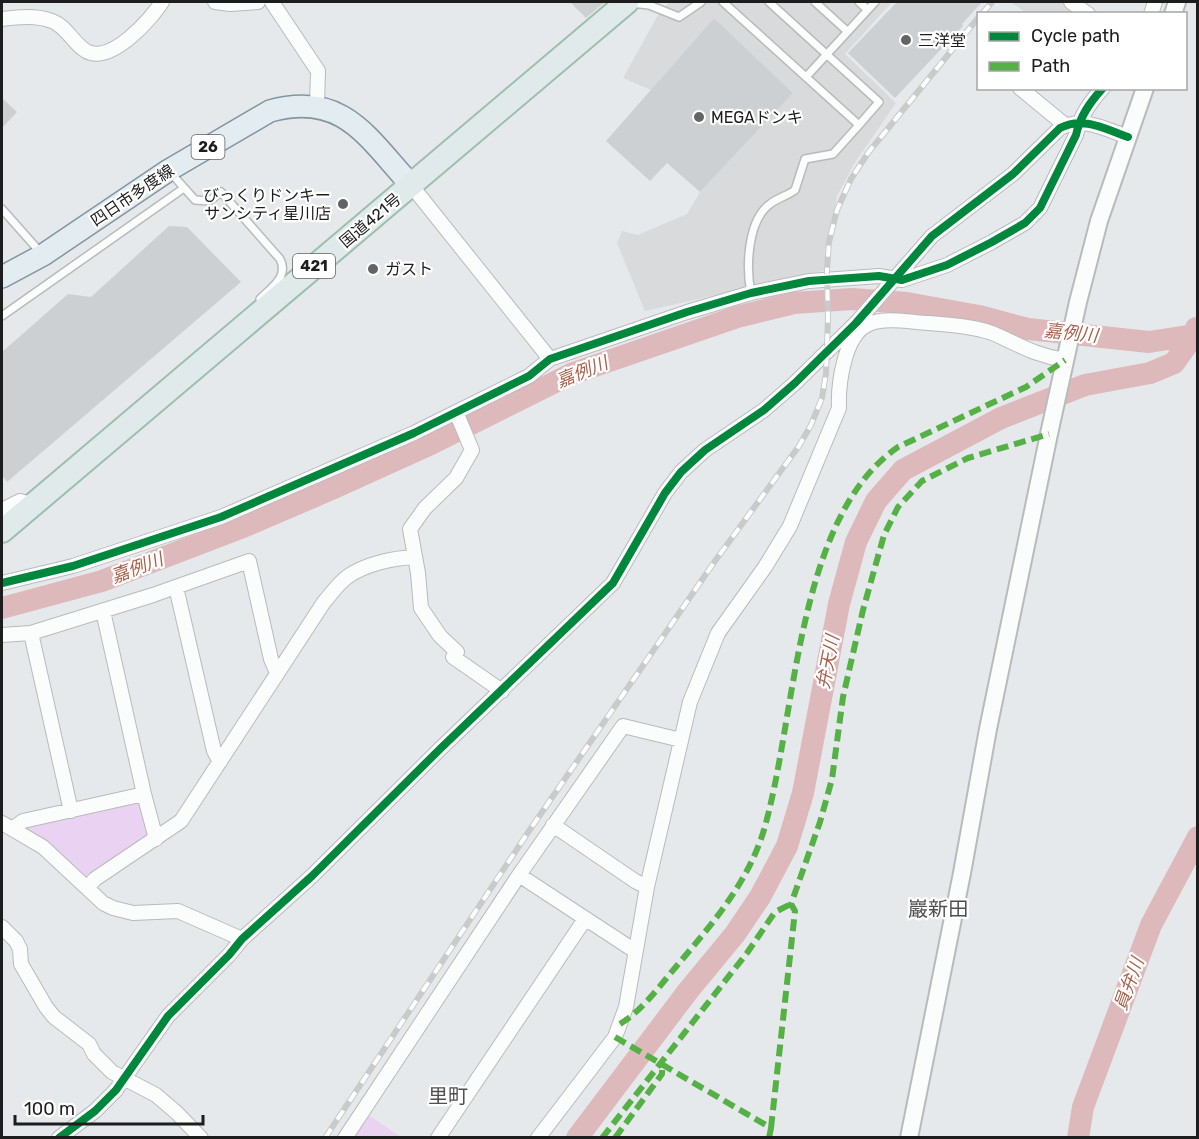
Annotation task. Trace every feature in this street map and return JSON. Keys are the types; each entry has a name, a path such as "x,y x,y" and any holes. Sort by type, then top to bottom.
{"highway":[{"name":"国道421号","path":"2,531 254,310 411,185 626,2"}],"main road":[{"name":"四日市多度線","path":"2,277 43,255 169,170 270,111 294,106 317,106 338,113 354,123 411,185"}],"street":[{"path":"2,19 28,17 53,21 61,25 72,40 87,51 96,53 123,44 153,15 162,2"},
{"path":"215,2 230,4 258,2"},
{"path":"272,2 318,71 317,106"},
{"path":"1071,2 1085,12"},
{"path":"1023,90 1072,123 1128,137"},
{"path":"538,1137 615,1037 626,1007 647,887 690,702 718,633 765,567 789,526 839,408 838,395 842,364 859,326 869,310 932,236 1013,174 1060,128 1072,123 1101,90"},
{"path":"909,1137 991,718 1078,302 1099,221 1144,90"},
{"path":"2,583 73,566 221,517 457,415 529,376 550,359 687,312 751,293 809,281 879,276 892,282 946,265 1025,223 1040,208 1076,135 1072,123"},
{"path":"411,185 550,359"},
{"path":"59,1137 95,1111 124,1079 168,1016 242,939 312,876 613,583 665,493 681,472 705,450 764,410 859,326 892,321 969,327 992,333 1032,351 1066,360"},
{"path":"457,415 472,450 456,478 425,508 410,529 418,573 419,603 440,636 457,651 453,657 502,691"},
{"path":"2,510 20,501 34,505"},
{"path":"87,888 95,879 181,820 324,602 347,577 368,566 415,557"},
{"path":"2,635 31,633 249,561 271,659 277,672"},
{"path":"176,587 214,751 220,762"},
{"path":"103,611 156,839"},
{"path":"31,633 71,811"},
{"path":"345,1137 519,875 623,726 681,740"},
{"path":"7,826 144,794"},
{"path":"553,825 647,887"},
{"path":"7,826 43,847 103,903 113,908 133,913 178,910 242,939"},
{"path":"519,875 634,951"},
{"path":"438,1137 585,919"},
{"path":"2,927 16,941 20,949 21,964 54,1017 89,1044 94,1054 112,1072 156,1095 201,1137"}],"lane":[{"path":"626,2 649,5 679,18 701,2"},
{"path":"723,2 859,125"},
{"path":"751,293 747,271 750,247 755,226 763,210 795,190 805,159 833,154 879,102 769,2"},
{"path":"815,2 847,32"},
{"path":"859,2 867,9"},
{"path":"807,77 874,2"},
{"path":"169,170 195,200 209,201 221,192 280,259 284,271 282,276 254,310"},
{"path":"2,316 184,188"},
{"path":"2,209 43,255"}],"shaded area":[{"path":"669,2 892,2 845,54 896,103 854,164 837,196 827,270 645,311 617,243 622,231 638,235 687,214 700,192 793,93 714,18 651,90 623,78 658,15"},
{"path":"1010,2 1062,2 1077,12 1025,12"},
{"path":"135,800 146,816 148,836 88,878 84,877 49,842 25,829 26,825"},
{"path":"367,1114 401,1137 354,1138"}],"building":[{"path":"570,2 605,2 586,18"},
{"name":"三洋堂","path":"897,2 982,2 962,24 963,26 895,98 848,53"},
{"name":"MEGAドンキ","path":"714,18 793,93 700,192 667,163 650,181 606,141"},
{"path":"2,98 17,112 2,128"},
{"path":"169,226 187,227 241,282 7,482 2,475 2,352 68,294 91,297"}],"waterway":[{"name":"嘉例川","path":"2,608 102,581 243,527 431,444 571,374 737,317 794,303 852,299 907,303 979,316 1028,329 1149,342 1194,335"},
{"name":"弁天川","path":"577,1138 688,991 735,934 760,897 787,846 803,793 839,604 856,542 876,501 903,470 1001,418 1085,385 1150,373 1174,363 1194,335 1196,328"},
{"name":"員弁川","path":"1078,1138 1083,1107 1151,925 1198,837"}],"railway":[{"path":"984,12 992,2"},
{"path":"325,1138 529,831 715,561 799,446 822,398 826,373 829,242 837,210 851,179 868,153 977,19"}],"marked path":[{"path":"620,1024 645,1004 705,932 728,902 748,869 763,833 774,787 804,625 819,571 838,522 864,480 898,447 1026,387 1065,360"},
{"path":"771,1128 795,911 791,904 820,822 832,779 843,697 863,610 884,535 898,507 922,481 968,458 1049,434"},
{"path":"602,1138 747,953 775,912 791,904"},
{"path":"615,1037 771,1128 769,1138"},
{"path":"615,1138 662,1074 662,1070"}],"cycle path":[{"path":"2,583 73,566 221,517 414,433 529,376 550,359 687,312 751,293 809,281 879,276 902,280 947,265 1025,223 1040,208 1076,135 1083,115 1101,90"},
{"path":"59,1138 95,1111 116,1090 168,1016 242,939 312,876 613,583 665,493 681,472 705,450 764,410 795,383 856,323 932,236 1013,174 1060,128 1086,123 1128,137"}],"place":[{"name":"三洋堂","path":"906,40"},
{"name":"MEGAドンキ","path":"699,117"},
{"name":"びっくりドンキー サンシティ星川店","path":"343,204"},
{"name":"ガスト","path":"373,269"}],"district":[{"name":"巖新田","path":"938,909"},
{"name":"里町","path":"448,1096"}]}
